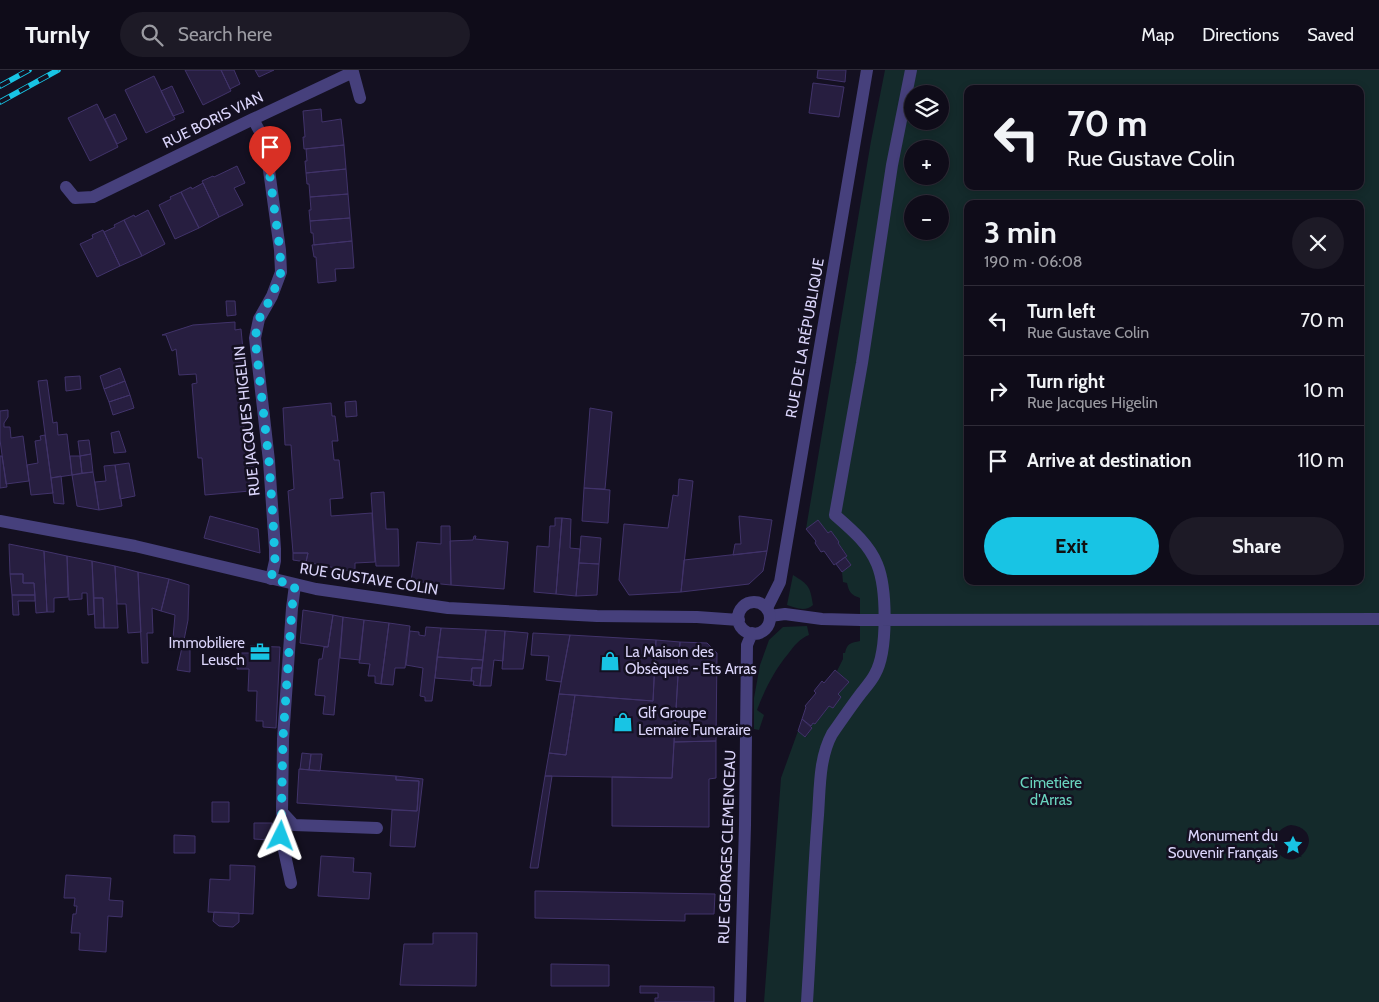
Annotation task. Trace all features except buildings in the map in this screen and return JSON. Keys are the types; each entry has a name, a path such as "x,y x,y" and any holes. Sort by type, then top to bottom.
{"street":[{"name":"RUE DE LA RÉPUBLIQUE","path":"768,612 780,582 867,70"},
{"path":"807,1002 822,761 826,744 832,734 876,673 883,649 885,620 883,585 877,564 858,535 835,515 862,363 892,164 911,70"},
{"name":"RUE BORIS VIAN","path":"66,187 75,198 93,197 353,72 360,98"},
{"name":"RUE JACQUES HIGELIN","path":"253,119 265,141 280,250 281,272 272,296 259,319 255,338 269,461 275,561 271,579"},
{"name":"RUE GUSTAVE COLIN","path":"0,521 135,546 295,585 337,593 448,608 597,616 738,620"},
{"path":"290,883 281,836 284,729 295,585"},
{"path":"752,602 759,602 768,612 769,623 765,629 758,633 752,633 743,628 738,620 741,609 746,604 752,602"},
{"path":"768,612 822,619 885,620 1379,619"},
{"name":"RUE GEORGES CLEMENCEAU","path":"740,1002 745,825 747,646 752,633"},
{"path":"282,812 294,825 377,828"}],"green space":[{"name":"Cimetière d'Arras","path":"885,70 1379,70 1379,1002 764,1002 781,778 798,731 806,737 813,723 815,724 829,706 833,708 841,697 838,694 849,682 837,671 843,659 843,653 845,653 850,644 860,641 860,598 852,594 847,583 843,582 842,572 851,565 845,557 847,555 831,531 828,533 818,520 806,529 871,141","holes":["1291,825 1302,829 1308,835 1309,843 1306,850 1300,856 1293,859 1285,858 1275,847 1275,838 1279,831"]},
{"path":"793,575 806,584 810,590 813,605 810,607 800,609 787,605"},
{"path":"807,626 809,635 802,638 795,645 770,680 757,710 764,715 759,730 754,729 754,698 760,665 769,640 783,627"}],"railway":[{"path":"0,86 29,70"},
{"path":"0,102 58,70"}],"place":[{"name":"Immobiliere Leusch","path":"260,652"},
{"name":"La Maison des Obsèques - Ets Arras","path":"610,661"},
{"name":"Glf Groupe Lemaire Funeraire","path":"623,722"},
{"name":"Monument du Souvenir Français","path":"1293,845"}],"route":[{"path":"270,177 280,250 281,272 272,296 259,319 255,338 269,461 273,519 275,561 271,579 295,585 283,738 281,836"}]}
